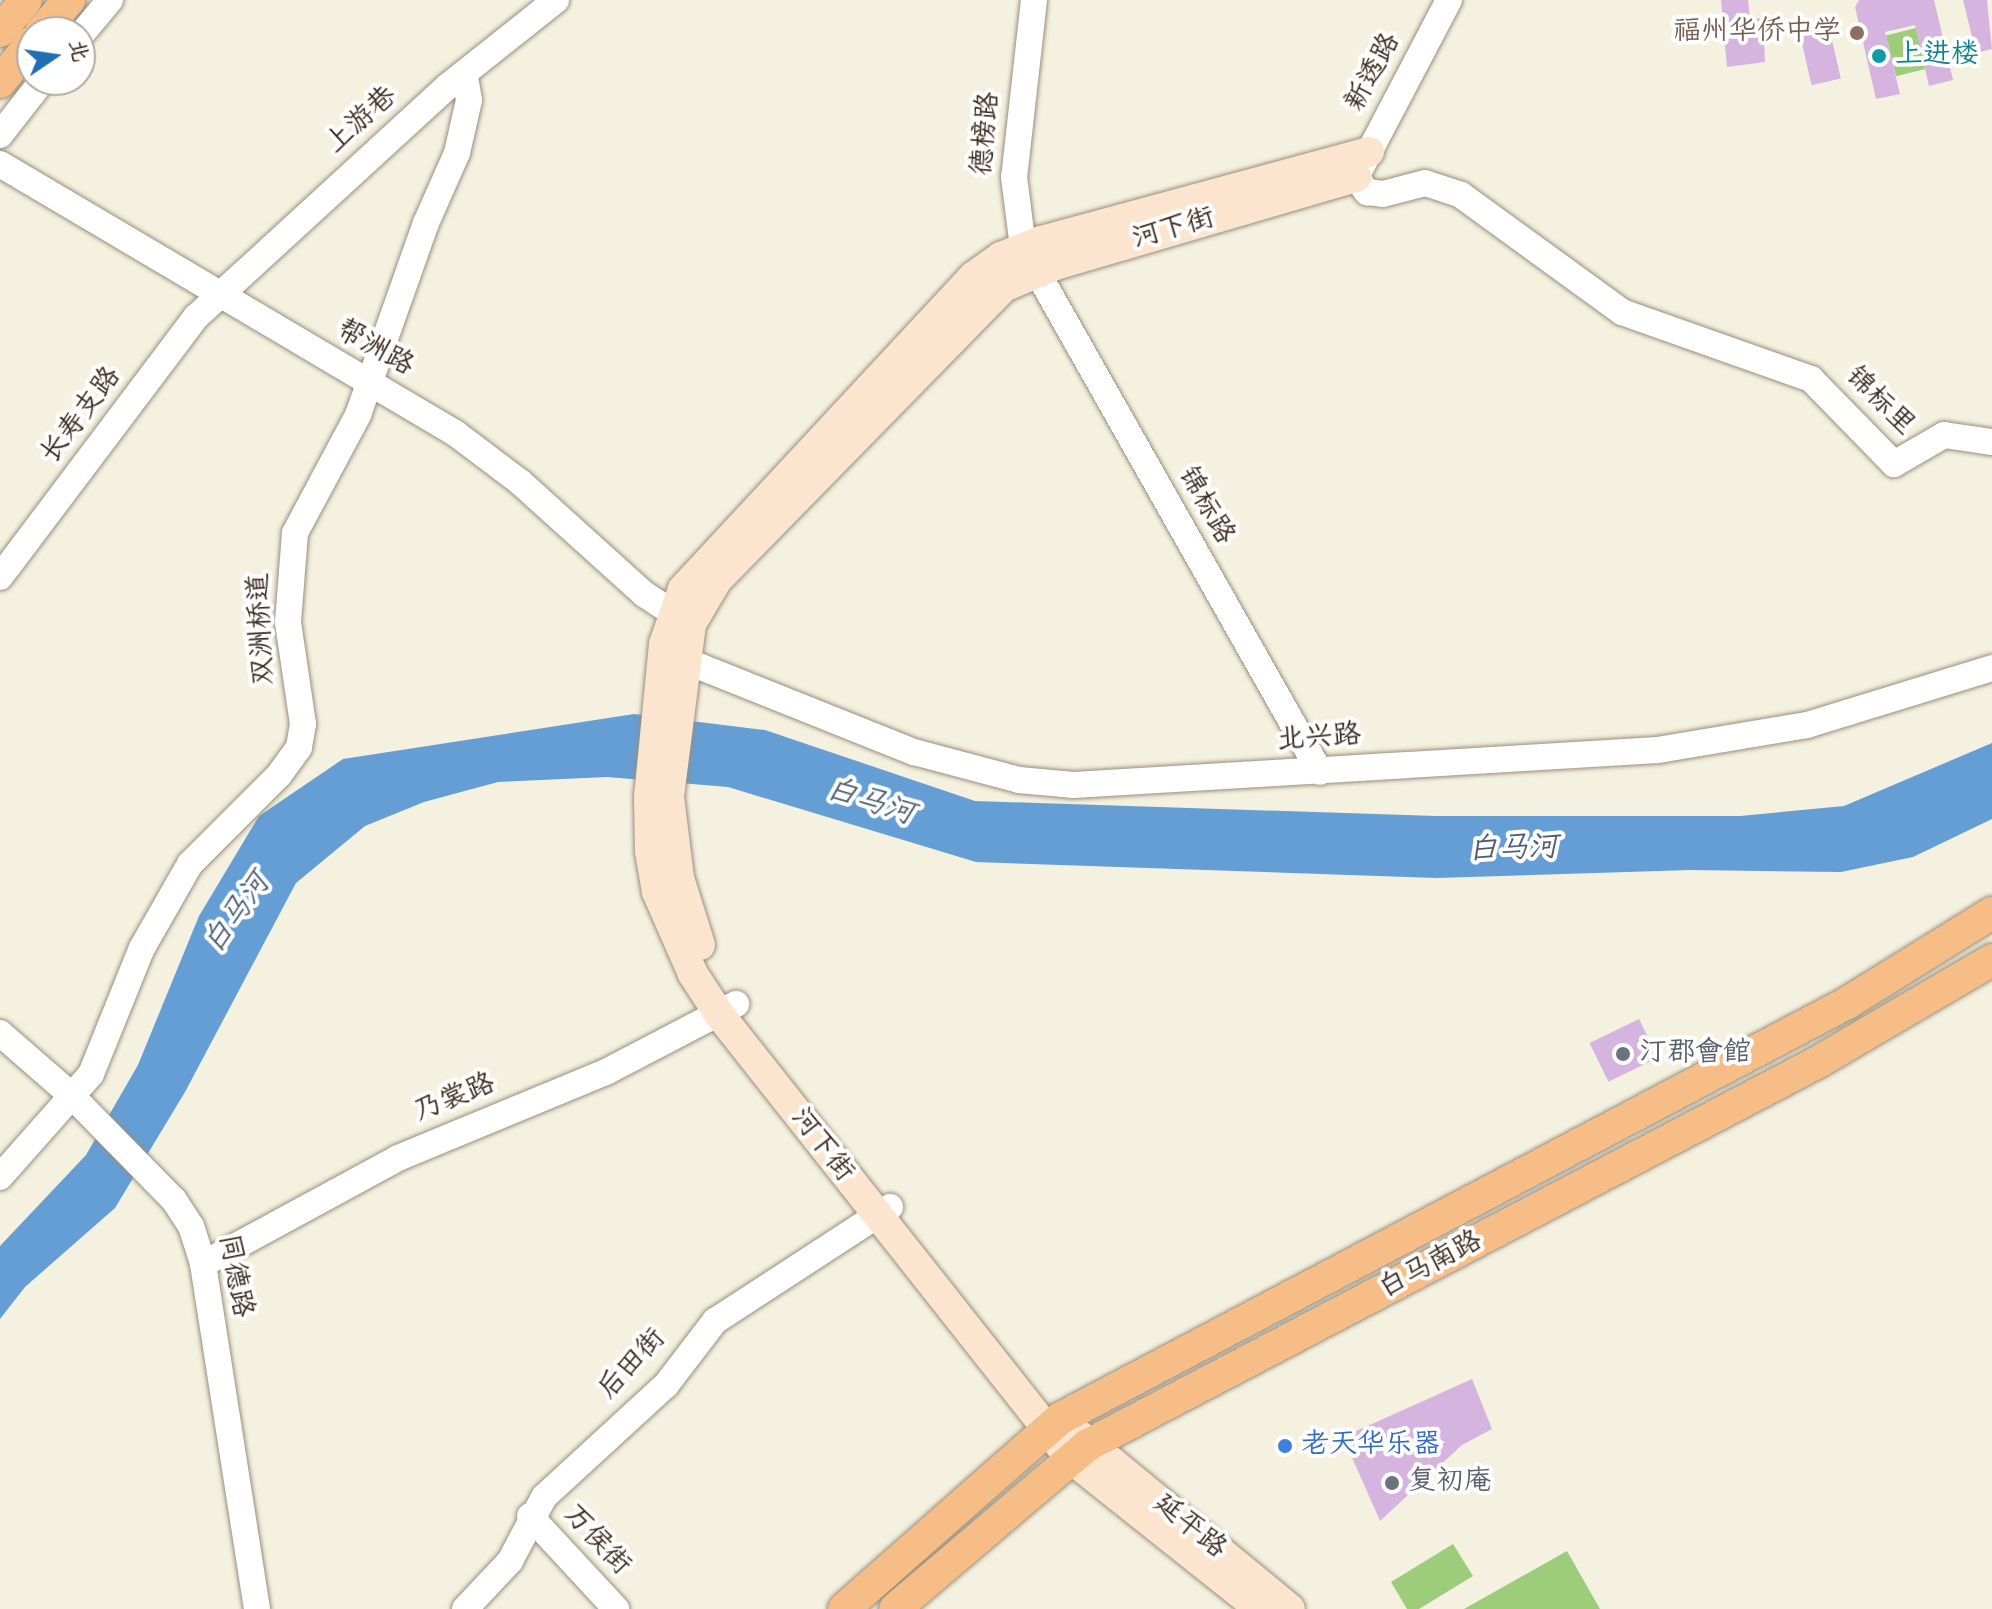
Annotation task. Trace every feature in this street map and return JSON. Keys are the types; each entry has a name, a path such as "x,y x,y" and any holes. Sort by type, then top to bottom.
{"main road":[{"path":"0,31 26,0"},
{"path":"55,16 69,0"},
{"path":"0,82 16,62"},
{"name":"河下街","path":"1079,1451 1053,1424 883,1212 728,1009 687,911 659,796 681,618 865,424 1029,260 1362,165"},
{"path":"844,1609 1053,1424 1835,1009 1992,913"},
{"name":"白马南路","path":"895,1609 1079,1451 1846,1047 1992,960"},
{"name":"延平路","path":"1079,1451 1260,1609"},
{"name":"延平路","path":"1079,1451 1290,1609"}],"street":[{"path":"96,17 110,0"},
{"name":"上游巷","path":"218,296 464,73 556,0"},
{"name":"德榜路","path":"1029,260 1014,177 1034,0"},
{"name":"新透路","path":"1362,165 1449,0"},
{"name":"双洲桥道","path":"0,1177 98,1060 135,962 183,875 211,838 279,775 299,747 303,724 288,622 292,548 299,523 358,415 462,137 469,100 464,73"},
{"path":"0,135 30,96"},
{"name":"帮洲路","path":"0,164 476,447 681,618"},
{"name":"锦标里","path":"1362,165 1374,195 1413,183 1450,189 1642,323 1811,379 1894,464 1944,435 1992,442"},
{"name":"锦标路","path":"1029,260 1320,772"},
{"name":"长寿支路","path":"0,577 196,317 218,296"},
{"name":"北兴路","path":"673,672 914,752 1027,782 1097,785 1697,744 1807,725 1992,668"},
{"name":"乃裳路","path":"203,1264 408,1153 595,1077 728,1009"},
{"name":"同德路","path":"0,1033 71,1095 184,1212 203,1264 257,1609"},
{"name":"后田街","path":"465,1609 510,1561 530,1516 566,1475 666,1385 715,1321 883,1212"},
{"name":"万侯街","path":"530,1516 616,1609"}],"green space":[{"path":"1916,28 1926,69 1896,76 1886,35"},
{"path":"1453,1544 1473,1576 1419,1609 1407,1609 1391,1582"},
{"path":"1567,1551 1600,1609 1464,1609"}],"water":[{"name":"白马河","path":"634,714 765,730 975,801 1436,816 1740,816 1844,806 1992,743 1992,819 1913,857 1841,872 1690,870 1436,878 976,862 728,787 607,777 498,782 424,802 365,826 296,883 185,1092 115,1208 25,1287 0,1319 0,1246 86,1155 138,1065 199,916 259,816 343,759"}],"building":[{"path":"1721,0 1748,0 1750,19 1763,18 1765,62 1727,67"},
{"path":"1859,0 1934,0 1953,80 1929,86 1915,25 1885,32 1900,94 1876,99 1855,7"},
{"path":"1963,0 1987,0 1992,49 1976,53"},
{"path":"1828,23 1841,79 1812,85 1799,30"},
{"path":"1639,1019 1658,1058 1608,1082 1590,1043"},
{"name":"复初庵","path":"1472,1379 1492,1429 1462,1445 1380,1521 1343,1437"}],"place":[{"name":"福州华侨中学","path":"1857,33"},
{"name":"上进楼","path":"1879,56"},
{"name":"汀郡會館","path":"1623,1054"},
{"name":"老天华乐器","path":"1285,1446"},
{"name":"复初庵","path":"1392,1483"}]}
